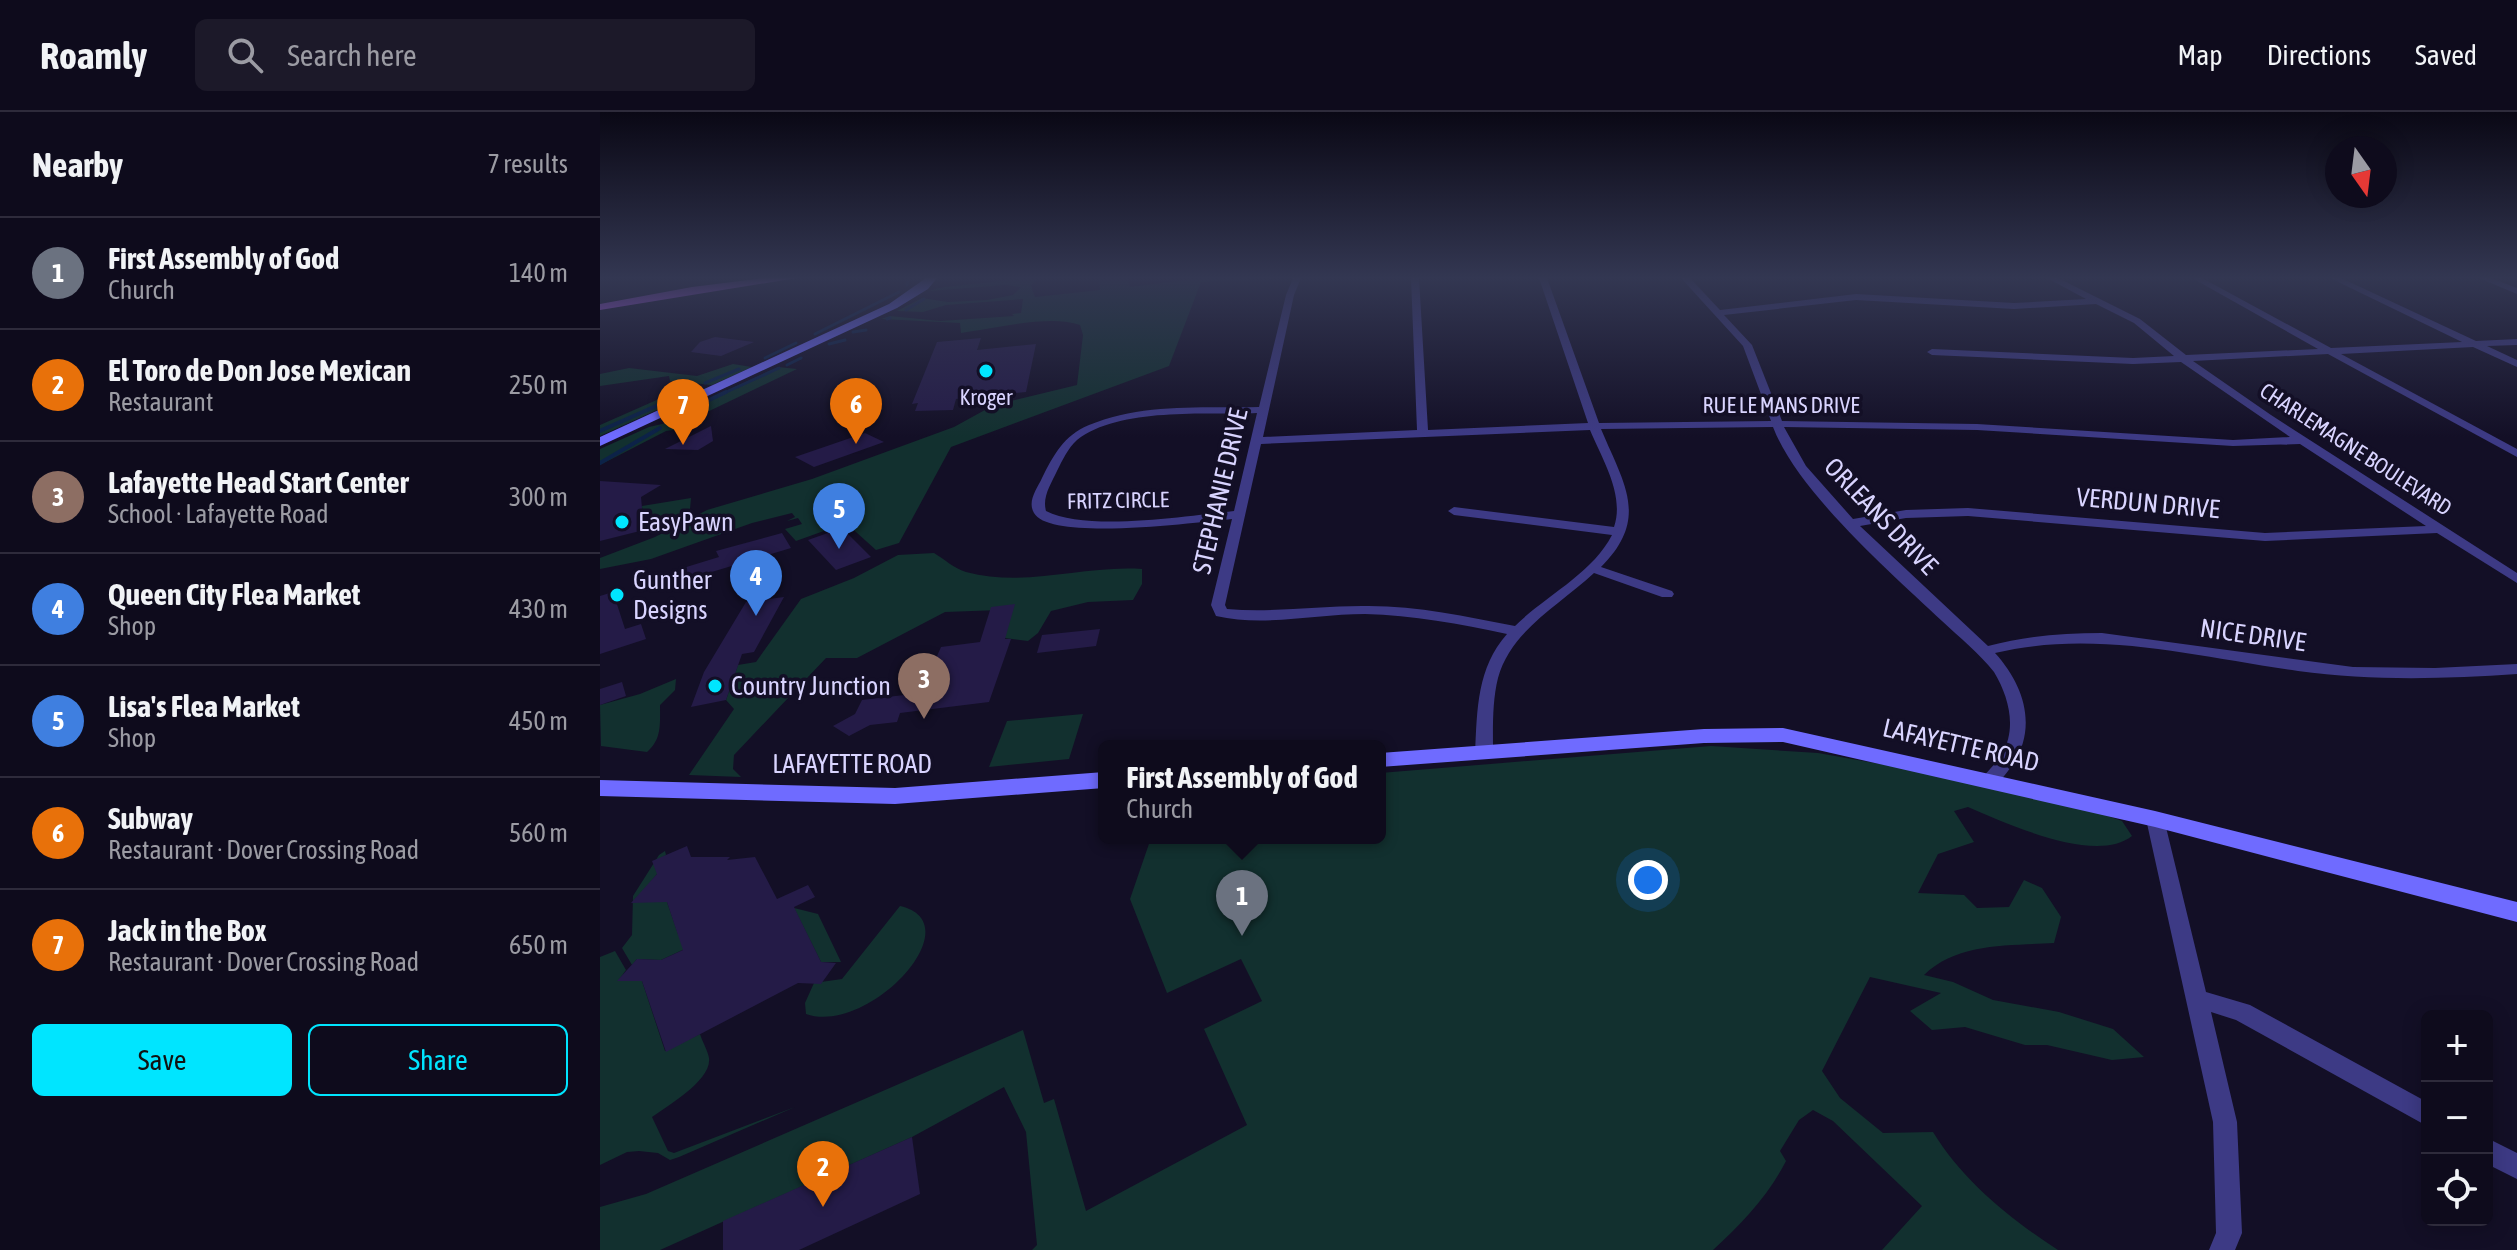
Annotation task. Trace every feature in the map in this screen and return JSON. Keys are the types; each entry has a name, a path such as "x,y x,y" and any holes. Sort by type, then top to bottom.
{"main road":[{"path":"600,442 839,331"},
{"name":"LAFAYETTE ROAD","path":"1386,760 1689,737 1783,735 2155,819 2517,912"},
{"name":"LAFAYETTE ROAD","path":"600,788 895,796 1098,780"}],"street":[{"name":"STEPHANIE DRIVE","path":"1282,331 1218,605 1221,613 1246,616 1327,610 1400,611 1517,631"},
{"path":"1418,331 1423,433"},
{"path":"1484,753 1487,683 1499,654 1517,631 1592,568 1621,532 1622,494 1594,426 1561,331"},
{"name":"ORLEANS DRIVE","path":"1733,331 1751,351 1784,441 1799,466 1942,613 1985,651 2002,672 2014,696 2019,727 2009,761 1990,780"},
{"name":"CHARLEMAGNE BOULEVARD","path":"2150,331 2184,359 2304,440 2517,579"},
{"path":"2292,331 2517,454"},
{"path":"2445,331 2517,364"},
{"path":"1932,352 2079,361 2184,359 2517,342"},
{"name":"FRITZ CIRCLE","path":"1240,514 1082,525 1047,518 1037,506 1039,496 1070,441 1096,426 1137,415 1265,410"},
{"name":"RUE LE MANS DRIVE","path":"1256,441 1594,426 1779,424 1977,427 2233,443 2304,440"},
{"path":"1454,511 1621,532"},
{"name":"VERDUN DRIVE","path":"1852,523 1906,514 1968,512 2265,537 2441,529"},
{"path":"1592,568 1667,594"},
{"name":"NICE DRIVE","path":"1985,651 2028,638 2074,636 2121,638 2353,672 2395,674 2517,669"},
{"path":"2155,819 2225,1122 2229,1233 2222,1250"},
{"path":"2199,999 2242,1012 2421,1112"},
{"path":"2493,1153 2517,1167"}],"green space":[{"path":"1082,331 1182,331 1169,366 951,447 899,543 876,550 846,523 796,541 785,529 802,524 798,518 787,521 795,517 792,513 752,523 651,559 600,569 600,558 655,537 707,510 812,479 954,427 994,405 1077,385"},
{"path":"733,364 752,367 712,385 670,381 669,376 600,386 600,374 629,368 697,376"},
{"path":"778,367 797,369 703,414 685,414 684,410"},
{"path":"674,390 696,392 600,436 600,425"},
{"path":"685,422 686,425 666,431 600,465 600,449 649,427"},
{"path":"691,498 690,509 659,526 658,522 644,528 642,506"},
{"path":"934,553 962,571 1011,578 1142,569 1142,584 1133,600 1088,602 1051,611 1038,633 1028,641 997,637 1000,610 945,612 857,658 826,658 734,755 733,769 741,777 689,775 734,709 726,700 738,665 756,662 801,599 854,578 898,555"},
{"path":"676,679 675,690 660,705 658,736 647,752 601,746 600,705 640,694"},
{"path":"1083,714 1069,759 989,767 1007,721"},
{"path":"1711,746 1818,753 2085,808 2122,821 2132,836 2116,844 2096,846 2074,844 2027,831 1968,807 1954,811 1974,842 1938,854 1918,893 1964,895 1977,908 2009,907 2024,880 2042,888 2061,917 2054,943 1968,951 1952,956 1924,975 1953,982 1993,1000 2059,1012 2113,1029 2144,1057 2112,1060 2047,1045 2025,1045 1965,1027 1932,1030 1910,1011 1941,993 1870,977 1822,1071 1840,1098 1883,1133 1933,1132 1973,1183 2022,1225 2058,1250 1882,1250 1922,1206 1833,1121 1813,1110 1799,1120 1780,1151 1786,1161 1771,1186 1713,1250 1032,1250 1037,1245 1026,1132 1004,1087 912,1137 660,1250 600,1250 600,1207 646,1194 1023,1030 1044,1103 1054,1099 1086,1211 1247,1125 1204,1029 1262,1001 1241,959 1167,993 1130,899 1149,844 1386,844 1386,773"},
{"path":"665,851 666,855 658,860 657,874 634,902 667,902 678,934 747,920 661,960 637,959 632,965 622,948 632,935 633,896 659,855"},
{"path":"900,906 920,916 925,933 919,953 904,975 883,994 858,1009 831,1016 806,1014 805,1003 814,983 842,979"},
{"path":"794,908 818,914 841,962 821,962"},
{"path":"615,951 626,970 618,981 642,981 665,1051 700,1034 709,1058 708,1066 696,1083 652,1117 668,1151 674,1153 795,1107 670,1160 658,1153 639,1151 627,1152 600,1165 600,957"}],"building":[{"path":"715,337 754,342 721,356 691,352 700,342"},
{"name":"Kroger","path":"981,338 977,350 1036,344 1026,392 956,399 953,410 915,411 918,403 912,404 937,342"},
{"path":"711,426 713,441 698,450 665,449"},
{"path":"865,433 884,442 814,467 795,457"},
{"path":"600,481 661,485 641,497 644,530 600,541"},
{"path":"842,528 871,557 836,570 808,540"},
{"path":"782,533 791,548 675,583 670,572 719,557 716,551"},
{"path":"613,592 625,629 641,624 646,639 600,654 600,596"},
{"path":"784,597 754,652 742,654 726,700 691,707 704,672 746,602"},
{"path":"1015,604 1005,639 1011,639 989,702 900,713 897,722 870,725 849,736 833,726 855,714 862,700 921,693 941,647 980,642 991,607"},
{"path":"1100,629 1096,646 1037,653 1042,635"},
{"path":"622,682 626,696 600,705 600,689"},
{"path":"687,846 691,857 730,857 727,860 755,857 777,899 808,885 815,897 794,907 821,962 836,963 821,984 798,983 666,1052 642,981 617,981 637,959 661,960 683,950 667,902 631,903 657,874 652,861"},
{"path":"912,1137 920,1194 799,1250 723,1250 723,1221"}],"waterway":[{"path":"815,334 821,331"},
{"path":"853,332 859,331"},
{"path":"829,344 845,340"},
{"path":"765,358 796,343"},
{"path":"787,365 801,358"},
{"path":"722,394 779,368"},
{"path":"705,383 739,369"},
{"path":"690,409 726,392"},
{"path":"600,431 681,395"},
{"path":"600,463 660,428"}],"place":[{"name":"Kroger","path":"986,371"},
{"name":"Subway","path":"856,444"},
{"name":"Jack in the Box","path":"683,445"},
{"name":"EasyPawn","path":"622,522"},
{"name":"Lisa's Flea Market","path":"839,549"},
{"name":"Gunther Designs","path":"617,595"},
{"name":"Queen City Flea Market","path":"756,616"},
{"name":"Country Junction","path":"715,686"},
{"name":"Lafayette Head Start Center","path":"924,719"},
{"name":"First Assembly of God","path":"1242,936"},
{"name":"El Toro de Don Jose Mexican","path":"823,1207"}]}
